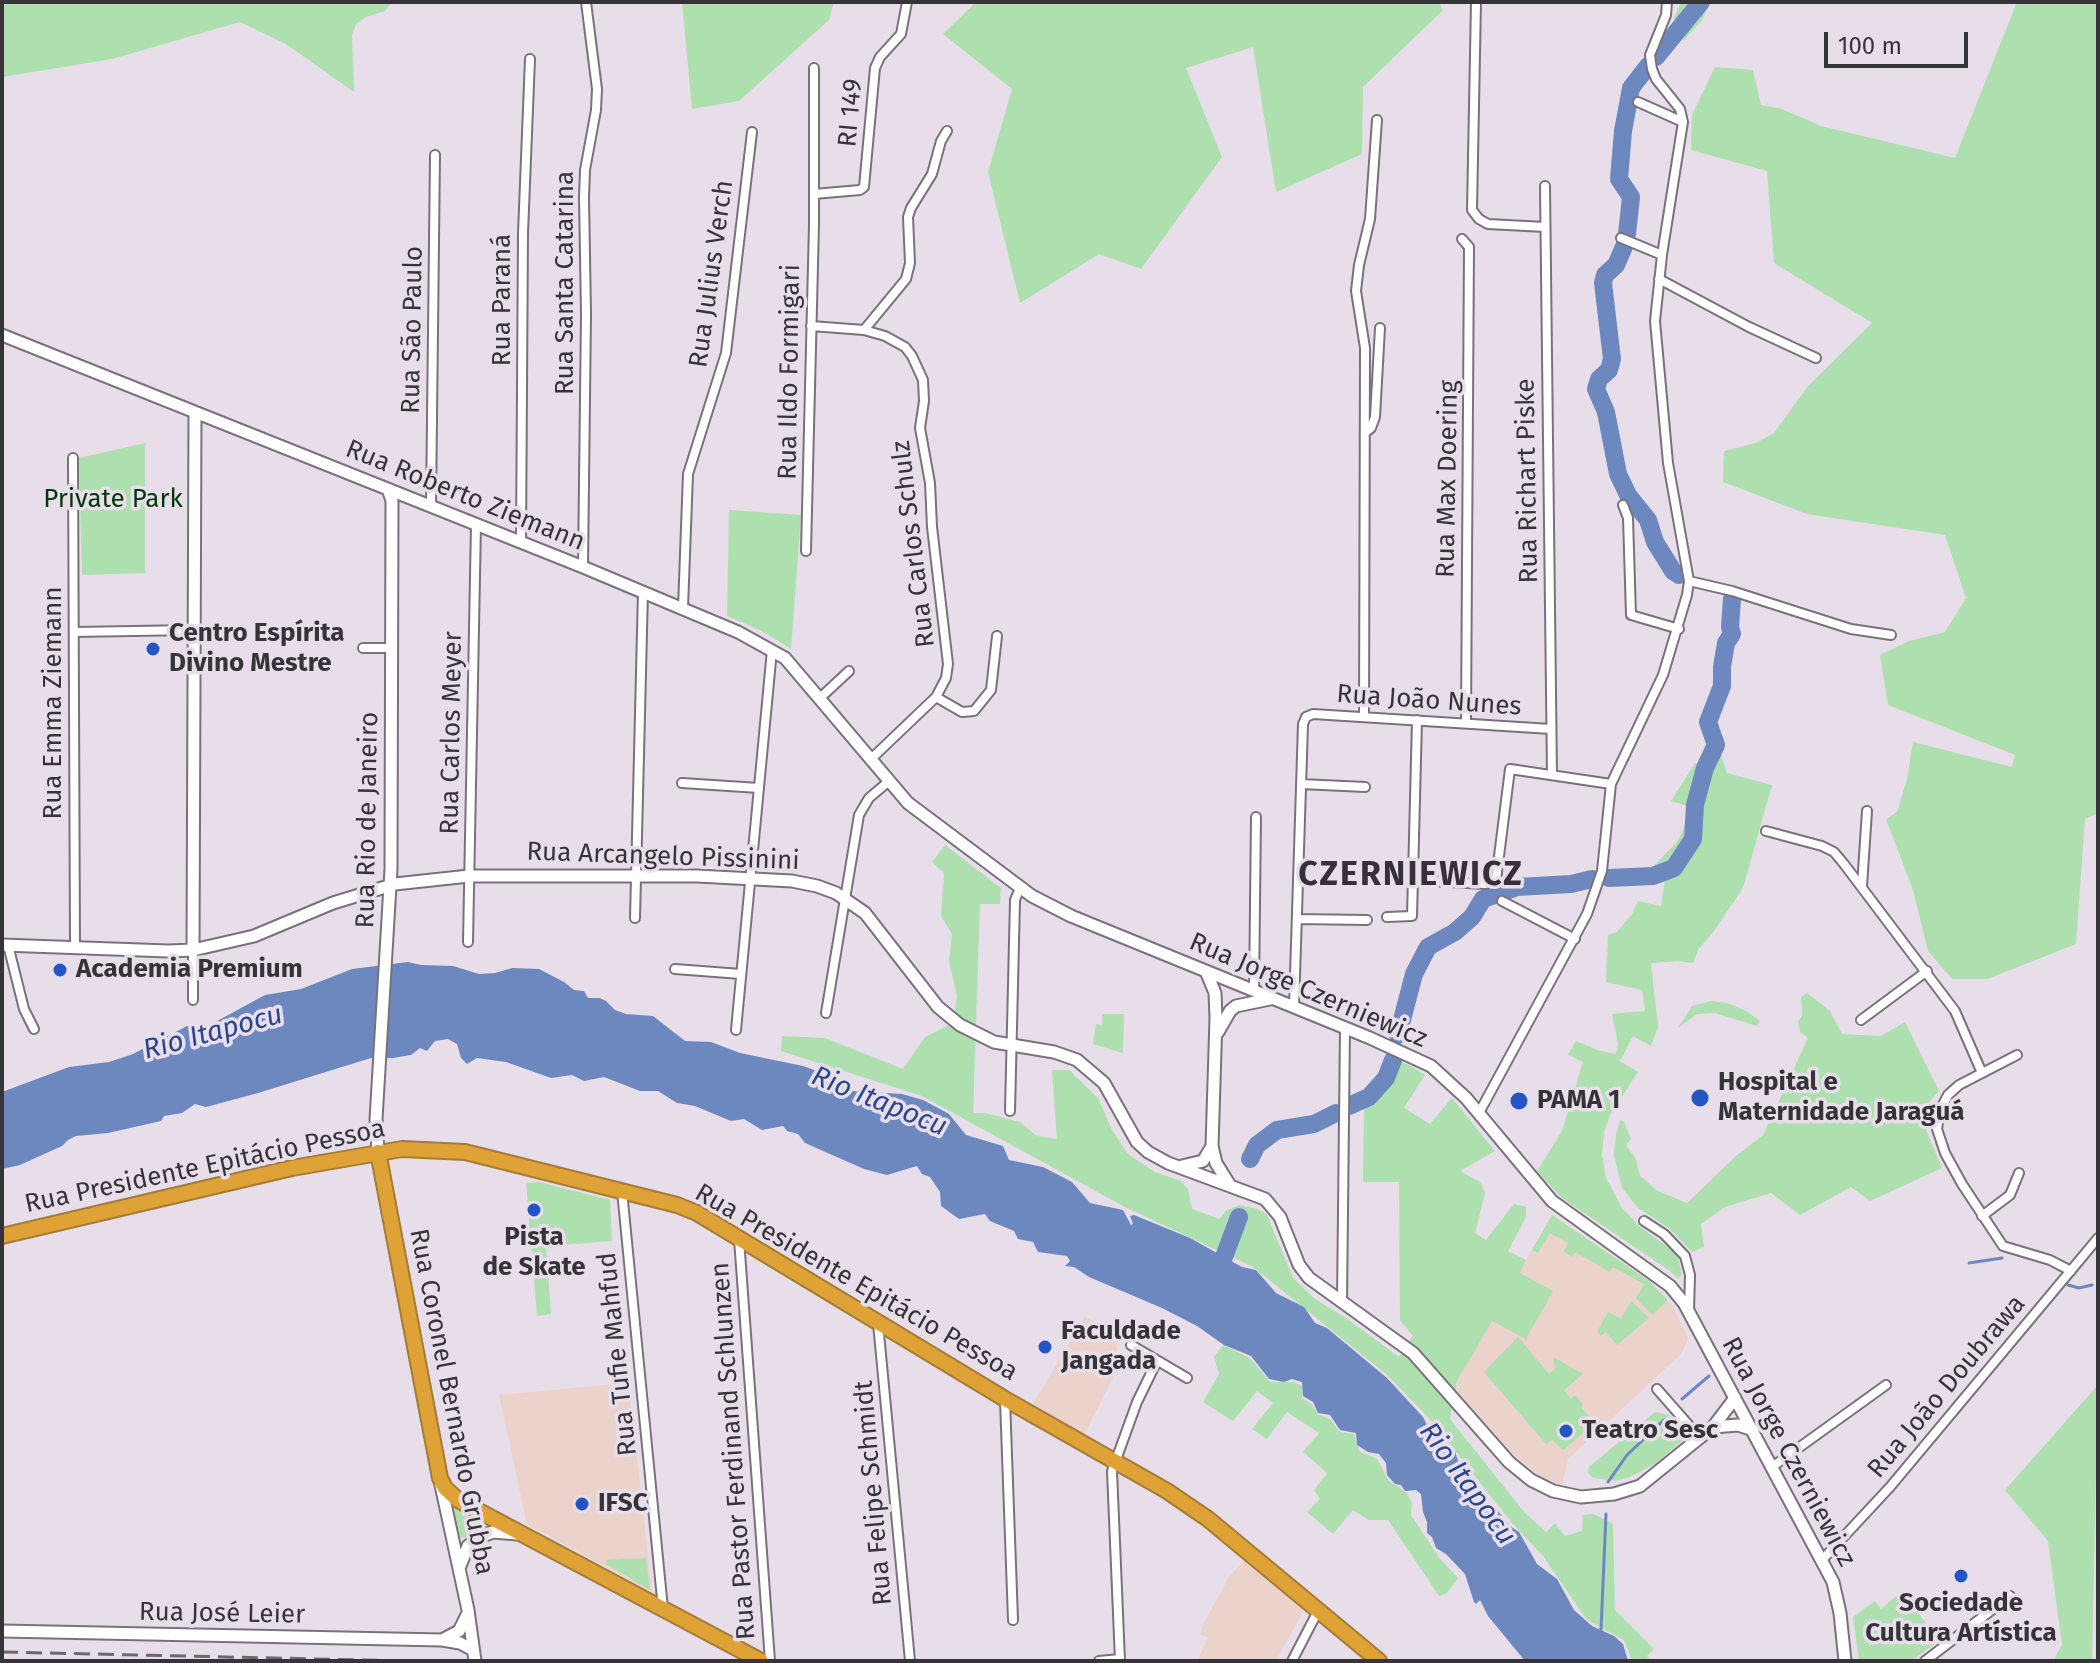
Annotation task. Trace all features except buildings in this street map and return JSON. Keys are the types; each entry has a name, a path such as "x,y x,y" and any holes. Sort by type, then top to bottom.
{"highway":[{"name":"Rua Presidente Epitácio Pessoa","path":"2,1236 292,1168 402,1149 465,1152 697,1213 1005,1399 1167,1491 1208,1519 1379,1661"},
{"name":"Rua Coronel Bernardo Grubba","path":"378,1152 440,1478"},
{"path":"440,1478 445,1488 458,1500 761,1661"}],"main road":[{"name":"Rua Roberto Ziemann","path":"2,335 643,591 772,650 785,658 870,760"},
{"path":"193,944 195,412"},
{"name":"Rua Rio de Janeiro","path":"378,1152 378,1085 391,885 392,501 388,489"},
{"name":"Rua Jorge Czerniewicz","path":"870,760 913,808 1020,888 1071,916 1431,1066 1451,1082 1552,1201 1676,1291 1823,1559 1838,1598 1845,1661"},
{"name":"Rua Arcangelo Pissinini","path":"5,945 193,944 254,936 333,903 391,885 469,876 635,875 809,884 844,898 877,926 945,1013 972,1033 1010,1046 1071,1057 1089,1068 1108,1089 1137,1142 1160,1160 1265,1199 1275,1208 1285,1225 1299,1265 1315,1284 1413,1353 1509,1462 1531,1480 1553,1491 1581,1497 1627,1491 1652,1478 1713,1427 1735,1398"},
{"path":"361,895 382,900 389,914"},
{"path":"1206,971 1215,993 1212,1146 1216,1163 1229,1184"},
{"path":"1216,1036 1236,1006 1254,1000 1275,999"},
{"path":"1178,1166 1191,1166 1203,1161 1212,1146"},
{"path":"1713,1427 1730,1424 1753,1430"},
{"name":"Rua Coronel Bernardo Grubba","path":"440,1478 468,1610 474,1656"},
{"path":"452,1536 461,1543 472,1542 493,1532 525,1536"},
{"path":"460,1571 462,1556 472,1542"},
{"path":"442,1640 459,1631 468,1610"},
{"name":"Rua José Leier","path":"2,1631 442,1640 460,1643 474,1656"}],"street":[{"name":"Rua Santa Catarina","path":"583,567 584,197 585,170 597,100 586,2"},
{"name":"RI 149","path":"814,194 860,190 864,187 875,68 880,57 901,34 907,2"},
{"path":"1476,2 1472,210 1488,224 1545,227"},
{"path":"1479,1113 1587,914 1602,871 1611,784 1663,675 1679,629 1689,581 1668,463 1655,321 1683,122 1680,109 1656,79 1650,55 1666,15 1667,2"},
{"name":"Rua Paraná","path":"521,542 523,233 530,59"},
{"name":"Rua Ildo Formigari","path":"806,551 814,68"},
{"path":"1638,102 1683,122"},
{"path":"1364,717 1365,348 1356,291 1370,219 1377,120"},
{"path":"864,330 906,279 910,263 908,217 932,174 947,131"},
{"name":"Rua Julius Verch","path":"683,608 688,474 726,353 752,132"},
{"name":"Rua São Paulo","path":"431,506 435,155"},
{"name":"Rua Richart Piske","path":"1545,186 1552,775"},
{"path":"1621,238 1662,255"},
{"name":"Rua Max Doering","path":"1462,239 1469,247 1466,723"},
{"path":"1659,279 1749,327 1816,358"},
{"name":"Rua Carlos Schulz","path":"811,326 864,330 885,336 905,347 923,380 921,439 930,483 932,527 948,652 946,678 936,697 870,760"},
{"path":"1366,432 1375,417 1380,328"},
{"name":"Rua Emma Ziemann","path":"73,458 75,947"},
{"path":"1623,505 1628,518 1631,615 1679,629"},
{"name":"Rua Carlos Meyer","path":"468,942 476,524"},
{"path":"1689,581 1732,591 1851,629 1891,635"},
{"path":"635,918 643,591"},
{"path":"74,632 193,630"},
{"path":"936,697 962,712 974,711 991,690 997,636"},
{"path":"363,648 392,648"},
{"path":"736,1030 772,650"},
{"path":"820,698 849,671"},
{"name":"Rua João Nunes","path":"1301,784 1303,724 1306,717 1313,714 1551,729"},
{"path":"1387,917 1412,916 1417,720"},
{"path":"1413,880 1492,883 1498,876 1510,769 1611,784"},
{"path":"826,1013 859,815 869,798 888,782"},
{"path":"682,783 759,788"},
{"path":"1294,1007 1301,784 1365,787"},
{"path":"1862,887 1867,811"},
{"path":"1254,991 1256,817"},
{"path":"1766,831 1834,852 1955,1011 1982,1073"},
{"path":"1010,1111 1015,900 1020,888"},
{"path":"1502,901 1575,939"},
{"path":"1297,919 1367,920"},
{"path":"193,944 193,1000"},
{"path":"5,945 24,1009 34,1029"},
{"path":"675,969 741,974"},
{"path":"1861,1020 1927,971"},
{"path":"1342,1302 1345,1028"},
{"path":"2017,1055 1948,1095 1940,1110 1937,1129 1945,1153 2003,1246 2050,1260 2071,1271"},
{"path":"1982,1216 2010,1195 2019,1173"},
{"name":"Rua Tufie Mahfud","path":"622,1191 663,1609"},
{"path":"1644,1221 1679,1247 1685,1256 1690,1283 1689,1311"},
{"name":"Rua Pastor Ferdinand Schlunzen","path":"739,1238 770,1661"},
{"name":"Rua João Doubrawa","path":"1823,1559 1890,1487 2098,1238"},
{"path":"1676,1291 1690,1283"},
{"name":"Rua Felipe Schmidt","path":"878,1322 910,1661"},
{"path":"1131,1345 1187,1378"},
{"path":"1099,1661 1120,1660 1112,1479 1115,1462 1137,1402 1157,1361"},
{"path":"1772,1467 1886,1385"},
{"path":"1657,1389 1700,1438"},
{"path":"1005,1399 1013,1620"},
{"path":"1925,1661 2010,1596"},
{"path":"1292,1661 1318,1611"}],"shaded area":[{"path":"1552,1215 1649,1281 1672,1305 1688,1339 1681,1354 1568,1459 1562,1485 1544,1478 1516,1457 1456,1390 1457,1381"},
{"path":"1085,1316 1117,1336 1117,1370 1084,1435 1033,1404"},
{"name":"IFSC","path":"628,1383 652,1592 527,1524 499,1395"},
{"path":"1244,1561 1304,1610 1276,1661 1197,1661 1208,1638 1200,1634 1205,1621 1229,1577"}],"green space":[{"path":"2,2 392,2 385,11 356,24 352,35 354,92 286,44 240,22 112,59 2,77"},
{"path":"682,2 834,2 829,20 739,101 692,109"},
{"path":"976,2 1439,2 1443,10 1363,87 1362,154 1276,192 1253,47 1186,68 1222,157 1141,269 1099,254 1020,303 988,172 1012,89 943,34"},
{"path":"1681,2 1709,2 1703,19 1684,40 1674,18"},
{"path":"2017,2 2098,2 2098,813 2085,819 2076,944 1987,979 1952,979 1928,951 1913,890 1886,819 1897,812 1913,742 2012,767 2015,755 1888,705 1880,655 1909,641 1945,632 1966,598 1945,535 1807,514 1723,482 1724,451 1756,443 1774,433 1808,386 1872,323 1774,263 1767,171 1691,150 1692,115 1715,67 1753,70 1761,105 1782,109 1821,126 1955,158"},
{"name":"Private Park","path":"145,443 145,573 82,575 79,458"},
{"path":"729,510 801,515 791,649 760,630 727,616"},
{"path":"1705,745 1719,749 1727,773 1772,785 1743,888 1698,950 1693,963 1651,963 1658,1027 1651,1046 1633,1036 1620,1061 1638,1072 1610,1115 1604,1132 1602,1155 1606,1178 1622,1208 1678,1258 1682,1274 1678,1279 1562,1198 1537,1171 1562,1131 1583,1062 1568,1055 1576,1041 1616,1054 1618,1044 1612,1014 1645,1011 1642,990 1606,982 1608,935 1617,932 1638,901 1661,906 1665,880 1656,877 1611,879 1612,874 1649,871 1677,842 1686,823 1687,806 1671,801 1695,763 1699,763"},
{"path":"945,845 1001,888 1000,904 980,904 973,1113 1020,1122 1037,1136 1057,1139 1052,1070 1069,1070 1098,1098 1112,1130 1128,1154 1155,1172 1181,1181 1188,1190 1192,1209 1219,1219 1227,1210 1240,1205 1258,1209 1267,1215 1293,1278 1315,1299 1399,1357 1413,1336 1400,1320 1399,1182 1363,1182 1364,1107 1352,1106 1352,1095 1363,1092 1379,1080 1388,1057 1425,1075 1404,1108 1430,1124 1452,1098 1495,1151 1460,1171 1480,1182 1485,1193 1475,1233 1486,1240 1514,1204 1526,1207 1526,1217 1508,1251 1526,1260 1520,1273 1553,1291 1526,1339 1492,1321 1457,1381 1450,1419 1525,1513 1546,1532 1555,1523 1565,1536 1582,1531 1583,1515 1594,1514 1613,1524 1615,1610 1654,1649 1647,1656 1652,1661 1632,1661 1624,1640 1587,1620 1543,1556 1512,1523 1430,1419 1386,1374 1253,1267 1125,1207 922,1096 781,1051 782,1036 825,1038 903,1069 925,1037 953,1023 957,996 949,961 952,934 941,916 944,873 932,862"},
{"path":"1807,993 1830,1011 1842,1034 1881,1036 1905,1022 1939,1091 1919,1113 1942,1168 1870,1201 1851,1187 1800,1215 1771,1193 1725,1207 1701,1224 1704,1247 1692,1252 1669,1228 1638,1208 1622,1188 1614,1155 1620,1120 1624,1122 1631,1139 1626,1145 1636,1159 1640,1176 1658,1191 1687,1203 1737,1155 1763,1135 1808,1038 1800,1032 1798,1022 1802,1015 1801,997"},
{"path":"1711,1001 1727,1003 1760,1021 1757,1026 1715,1013 1697,1014 1678,1028 1692,1006"},
{"path":"1102,1014 1124,1014 1123,1053 1093,1044 1096,1024 1102,1025"},
{"path":"539,1182 610,1200 612,1241 546,1246 551,1314 537,1316 526,1183"},
{"path":"1552,1215 1649,1281 1668,1300 1652,1315 1636,1298 1644,1284 1613,1267 1610,1272 1575,1252 1572,1257 1564,1252 1568,1243 1550,1233 1538,1253 1532,1250"},
{"path":"1631,1301 1649,1318 1617,1345 1606,1332 1601,1336 1597,1332 1608,1312 1621,1319"},
{"path":"1518,1337 1549,1374 1555,1369 1553,1357 1583,1374 1564,1390 1571,1399 1575,1395 1595,1423 1563,1450 1552,1440 1546,1444 1484,1372"},
{"path":"1223,1345 1250,1358 1270,1382 1294,1382 1302,1386 1302,1398 1319,1415 1330,1419 1340,1432 1354,1434 1359,1451 1377,1459 1389,1481 1407,1493 1412,1503 1411,1515 1440,1559 1458,1578 1447,1593 1439,1596 1388,1520 1369,1520 1353,1510 1333,1534 1307,1512 1320,1499 1314,1490 1327,1473 1303,1452 1319,1433 1287,1412 1267,1439 1252,1429 1273,1403 1257,1391 1233,1421 1203,1402 1219,1374 1214,1357"},
{"path":"2098,1385 2092,1661 2053,1661 2062,1645 2048,1541 2005,1490"},
{"path":"1655,1412 1672,1416 1684,1439 1656,1463 1630,1477 1616,1481 1593,1478 1588,1473 1589,1467"},
{"path":"450,1502 495,1523 467,1538 460,1537"},
{"path":"646,1558 650,1590 606,1564 606,1560"},
{"path":"1901,1592 1940,1640 1911,1661 1859,1661 1853,1617 1875,1601 1881,1609"}],"water":[{"name":"Rio Itapocu","path":"408,962 453,966 479,974 512,968 539,969 574,990 584,991 588,998 606,1001 615,1010 653,1016 685,1041 711,1042 740,1053 803,1066 831,1076 851,1091 902,1094 923,1100 949,1114 966,1135 1003,1146 1009,1160 1043,1167 1072,1182 1090,1203 1123,1210 1131,1225 1130,1216 1134,1215 1190,1238 1242,1267 1256,1270 1276,1293 1304,1307 1315,1323 1327,1328 1387,1378 1423,1417 1432,1435 1455,1451 1464,1481 1519,1532 1537,1564 1557,1579 1574,1610 1592,1626 1623,1644 1628,1661 1525,1661 1488,1616 1480,1600 1476,1604 1474,1602 1465,1574 1436,1548 1427,1533 1421,1494 1416,1490 1405,1491 1401,1485 1395,1484 1387,1475 1386,1463 1379,1454 1357,1445 1356,1433 1340,1430 1330,1415 1318,1413 1313,1402 1303,1396 1302,1382 1269,1379 1251,1356 1224,1345 1197,1326 1162,1308 1089,1277 1074,1267 1065,1266 1070,1261 1067,1256 1038,1252 1033,1242 1018,1239 1014,1231 990,1221 985,1214 959,1219 941,1206 940,1192 930,1177 922,1174 917,1166 887,1175 864,1169 805,1143 798,1134 787,1131 783,1126 762,1130 744,1119 731,1121 695,1106 677,1103 658,1091 640,1091 604,1077 584,1081 572,1075 551,1078 506,1062 477,1058 467,1064 461,1058 457,1044 448,1039 435,1041 427,1051 420,1048 411,1055 371,1058 206,1107 195,1104 182,1113 164,1116 161,1121 108,1133 76,1136 62,1146 20,1165 2,1169 2,1092 69,1067 109,1062 133,1054 187,1026 208,1026 265,995 301,989 352,969"}],"waterway":[{"path":"1656,57 1701,2"},
{"path":"1627,234 1631,197 1619,179 1623,131 1631,88 1648,66"},
{"path":"1626,242 1616,265 1605,275 1603,283 1612,359 1609,370 1599,379 1596,389 1606,412 1618,474 1628,495 1648,520 1655,542 1673,571 1679,575"},
{"path":"1609,878 1653,876 1674,868 1693,839 1695,805 1705,768 1716,745 1708,722 1722,686 1726,643 1732,634 1732,599"},
{"path":"1398,1035 1414,974 1428,947 1455,932 1472,917 1483,899 1517,887 1571,884 1592,879"},
{"path":"1349,1106 1369,1097 1386,1078 1393,1060"},
{"path":"1250,1159 1257,1145 1277,1130 1314,1124 1336,1113"},
{"path":"1224,1257 1239,1217"},
{"path":"1969,1263 2002,1258"},
{"path":"2068,1285 2079,1288 2092,1285"},
{"path":"1682,1399 1709,1376"},
{"path":"1608,1482 1627,1455 1665,1419"},
{"path":"1598,1634 1601,1630 1606,1514"}],"railway":[{"path":"2,1652 409,1661"}],"place":[{"name":"Centro Espírita Divino Mestre","path":"153,649"},
{"name":"Academia Premium","path":"60,970"},
{"name":"Hospital e Maternidade Jaraguá","path":"1700,1098"},
{"name":"PAMA 1","path":"1519,1101"},
{"name":"Pista de Skate","path":"534,1210"},
{"name":"Faculdade Jangada","path":"1045,1347"},
{"name":"Teatro Sesc","path":"1566,1431"},
{"name":"IFSC","path":"582,1504"},
{"name":"Sociedade Cultura Artística","path":"1961,1576"}],"district":[{"name":"CZERNIEWICZ","path":"1411,876"}]}
